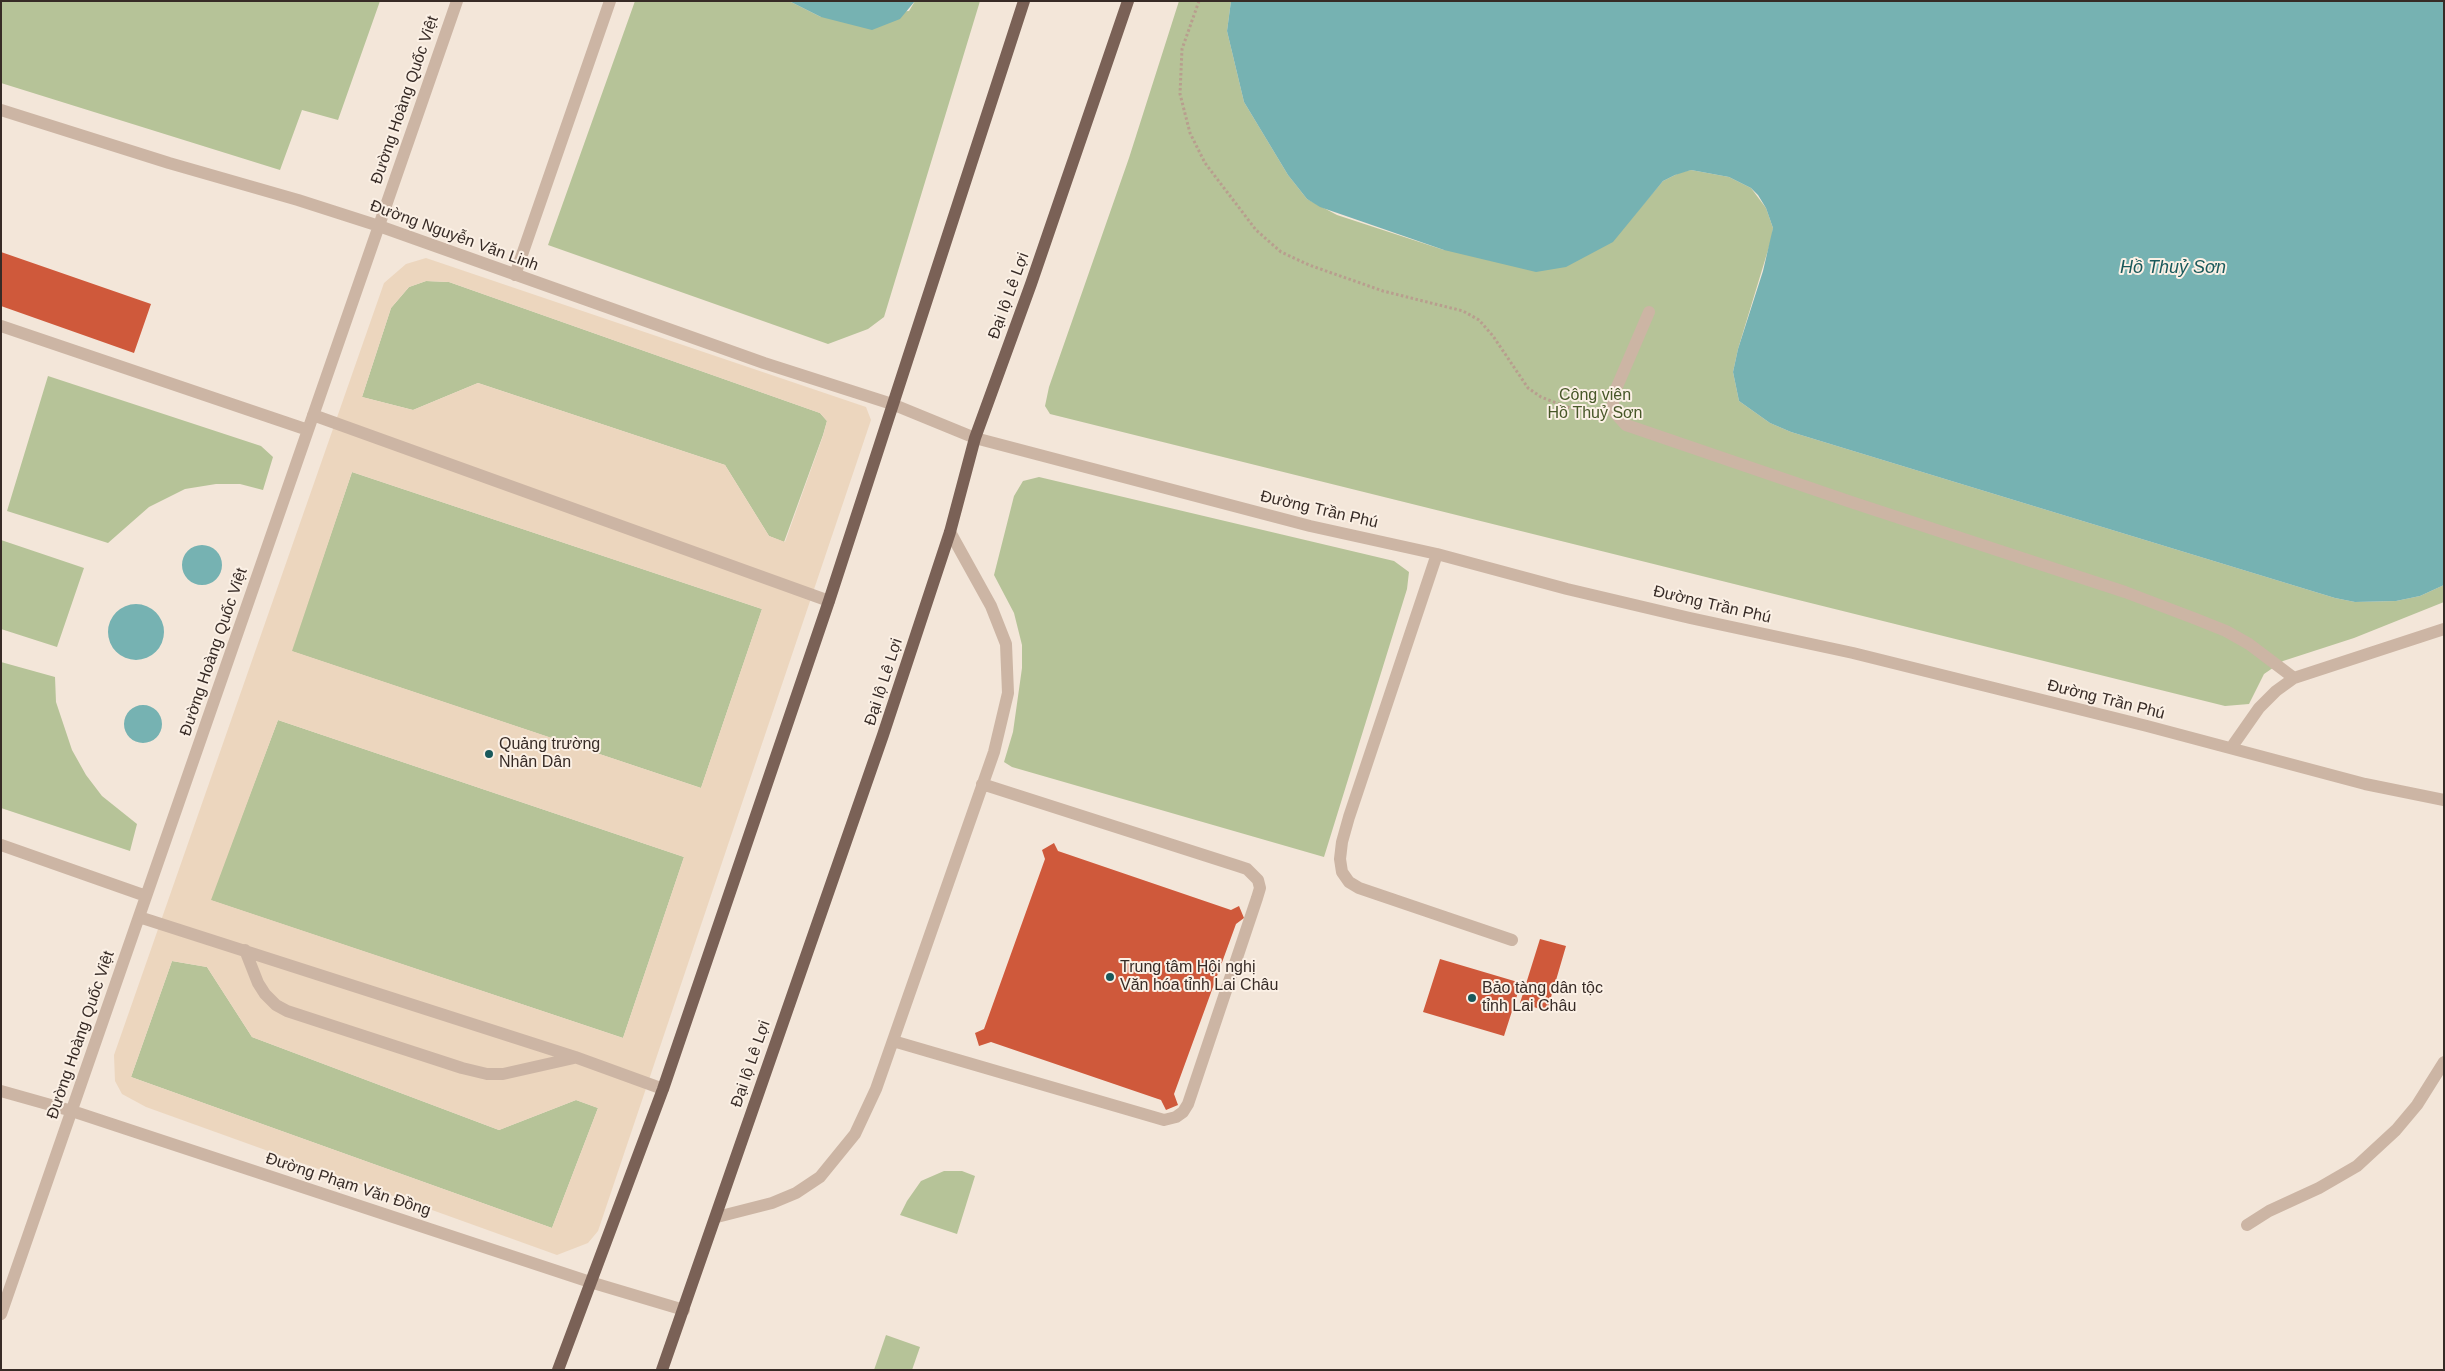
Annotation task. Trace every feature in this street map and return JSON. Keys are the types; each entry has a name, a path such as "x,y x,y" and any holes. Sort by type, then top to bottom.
{"main road":[{"path":"558,1370 663,1089 829,601 1024,1"},
{"name":"Đại lộ Lê Lợi","path":"662,1370 883,735 950,532 975,438 1031,284 1128,1"}],"street":[{"name":"Đường Hoàng Quốc Việt","path":"1,1314 456,1"},
{"path":"514,275 610,1"},
{"name":"Đường Nguyễn Văn Linh","path":"1,110 379,226 514,275 892,404 975,438"},
{"path":"1649,312 1613,396 1613,411 1620,421 1626,425 1851,502 2125,592 2187,615 2226,631 2249,644 2294,678"},
{"path":"1,326 308,430"},
{"path":"313,415 829,601"},
{"name":"Đường Trần Phú","path":"975,438 1310,526 1437,554 1567,589 1853,653 2231,748 2365,784 2444,800"},
{"path":"716,1216 772,1203 796,1193 820,1177 836,1159 862,1120 893,1041 982,784 1002,721 1008,693 1007,652 992,606 950,532"},
{"path":"1437,554 1349,817 1342,842 1340,859 1342,872 1349,882 1367,891 1512,940"},
{"path":"2231,748 2260,708 2276,691 2294,678 2444,629"},
{"path":"893,1041 1164,1120 1176,1117 1183,1112 1188,1104 1257,898 1260,888 1258,880 1246,869 1238,866 982,784"},
{"path":"1,845 146,896"},
{"path":"139,916 575,1058 663,1089"},
{"path":"245,950 258,983 276,1005 287,1011 351,1032 462,1068 487,1074 503,1074 575,1058"},
{"path":"2247,1225 2269,1211 2319,1188 2357,1166 2396,1130 2417,1105 2444,1062"},
{"name":"Đường Phạm Văn Đồng","path":"1,1091 72,1111 590,1282 684,1310"}],"path":[{"path":"1200,1 1182,49 1180,94 1190,133 1205,163 1256,230 1282,252 1309,266 1384,291 1463,311 1479,320 1493,336 1528,388 1541,397 1564,406 1607,418"}],"green space":[{"path":"1,1 380,1 338,120 302,110 280,170 1,83"},
{"path":"635,1 789,1 821,17 909,11 915,1 980,1 884,317 868,329 828,344 548,245"},
{"name":"Công viên Hồ Thuỷ Sơn","path":"1179,1 1231,1 1227,31 1244,102 1288,175 1307,199 1337,215 1444,250 1628,222 1663,181 1681,172 1691,170 1729,177 1751,188 1766,208 1773,228 1733,372 1739,401 1770,423 1791,432 2335,598 2355,602 2396,601 2420,596 2444,585 2444,602 2354,638 2283,661 2264,674 2249,704 2225,706 1050,414 1045,406 1049,387 1129,158"},
{"path":"426,281 449,282 820,413 827,421 784,542 769,536 725,465 478,383 413,410 362,397 391,308 409,287"},
{"path":"48,376 261,446 273,457 263,490 240,484 216,484 185,489 149,507 108,543 7,511"},
{"path":"352,472 762,609 701,788 291,651"},
{"path":"1039,477 1394,561 1409,572 1407,589 1324,857 1012,767 1004,762 1013,732 1022,668 1022,645 1014,613 994,575 1014,496 1023,481"},
{"path":"1,540 84,568 57,647 1,629"},
{"path":"1,662 55,677 56,702 72,750 86,775 102,796 137,824 130,851 1,808"},
{"path":"278,720 684,857 623,1038 210,900"},
{"path":"172,961 207,967 252,1037 499,1130 576,1100 598,1108 552,1228 131,1077"},
{"path":"944,1171 962,1171 975,1176 957,1234 900,1215 921,1181"},
{"path":"886,1335 920,1347 912,1370 874,1370"}],"shaded area":[{"name":"Quảng trường Nhân Dân","path":"426,258 866,407 871,420 598,1231 588,1243 557,1255 146,1107 122,1094 115,1081 114,1055 384,283 406,264","holes":["426,281 449,282 820,413 827,421 823,436 785,542 769,536 725,465 478,383 413,410 362,397 391,308 409,287","352,472 762,609 701,788 292,651","278,720 684,857 623,1038 211,900","172,961 207,967 252,1037 499,1130 576,1100 598,1108 552,1228 131,1077"]}],"water":[{"path":"789,1 915,1 900,19 872,30 821,17"},
{"name":"Hồ Thuỷ Sơn","path":"1231,1 2444,1 2444,585 2420,596 2396,601 2355,602 2335,598 1791,432 1770,423 1739,401 1733,372 1738,349 1763,271 1773,228 1766,208 1758,195 1751,188 1729,177 1691,170 1675,175 1663,181 1613,242 1566,267 1536,272 1444,250 1320,207 1307,199 1288,175 1244,102 1227,31"},
{"path":"202,545 216,551 222,565 216,579 202,585 188,579 182,565 188,551"},
{"path":"136,604 147,606 156,612 162,621 164,632 162,643 156,652 147,658 136,660 125,658 116,652 110,643 108,632 110,621 116,612 125,606"},
{"path":"143,705 150,706 156,711 161,717 161,731 156,737 150,742 143,743 136,742 130,737 125,731 124,724 125,717 130,711 136,706"}],"building":[{"path":"1,252 151,304 134,353 1,306"},
{"name":"Trung tâm Hội nghị Văn hóa tỉnh Lai Châu","path":"1054,843 1058,851 1231,910 1239,906 1244,918 1236,924 1174,1094 1178,1105 1166,1110 1161,1100 991,1042 979,1046 975,1033 984,1029 1045,859 1042,850"},
{"path":"1540,939 1566,946 1547,1011 1520,1003"},
{"name":"Bảo tàng dân tộc tỉnh Lai Châu","path":"1440,959 1521,983 1504,1036 1423,1012"}],"place":[{"name":"Quảng trường Nhân Dân","path":"489,754"},
{"name":"Trung tâm Hội nghị Văn hóa tỉnh Lai Châu","path":"1110,977"},
{"name":"Bảo tàng dân tộc tỉnh Lai Châu","path":"1472,998"}]}
